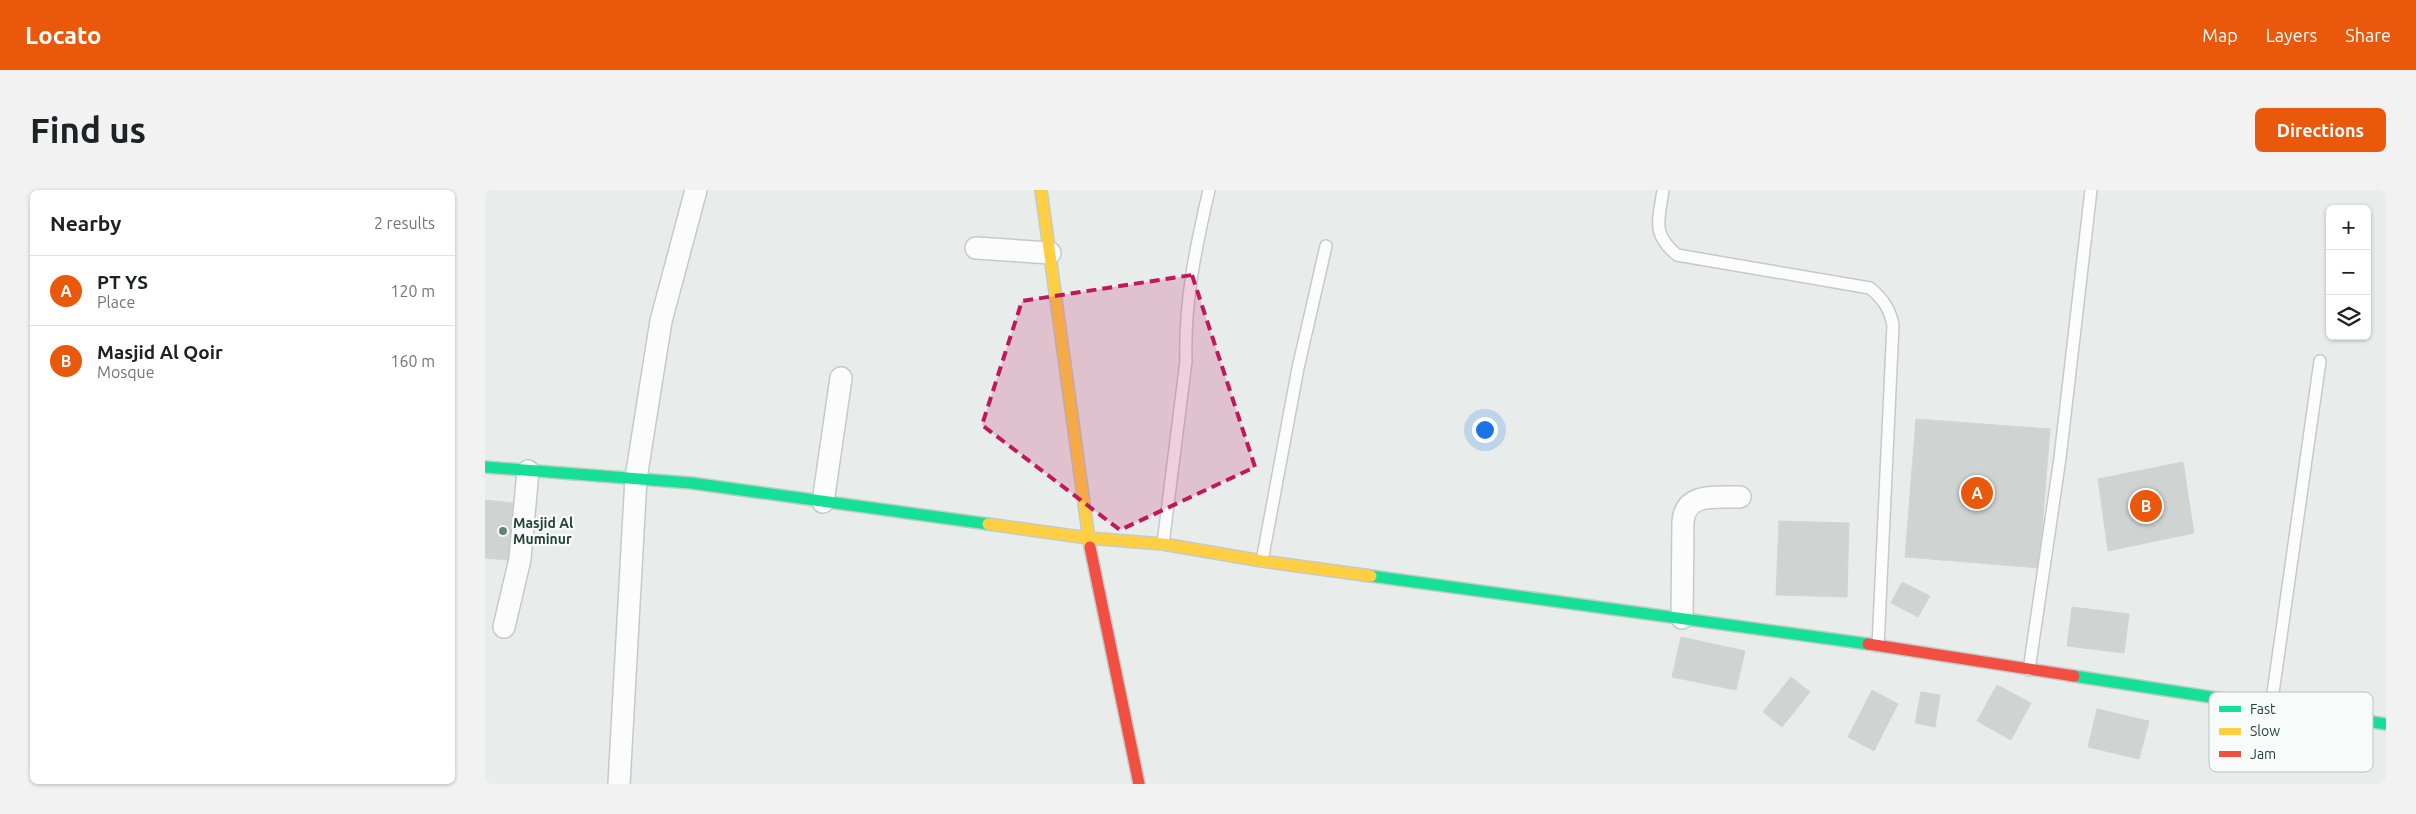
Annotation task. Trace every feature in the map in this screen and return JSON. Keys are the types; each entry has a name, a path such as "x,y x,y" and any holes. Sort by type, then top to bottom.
{"street":[{"path":"619,784 636,478 661,321 696,190"},
{"path":"1041,190 1088,538 1139,784"},
{"path":"976,248 1050,253"},
{"path":"823,502 841,378"},
{"path":"485,467 691,483 1088,538 1163,544 1262,560 1878,646 2209,698"},
{"path":"504,627 520,559 527,471"},
{"path":"1682,618 1683,522 1686,508 1692,501 1705,498 1740,498"},
{"path":"2373,722 2386,724"}],"lane":[{"path":"1163,544 1186,361 1185,334 1189,300 1197,243 1209,190"},
{"path":"1663,190 1658,224 1660,237 1677,255 1871,288 1879,295 1891,314 1893,335 1878,646"},
{"path":"2029,670 2060,458 2091,190"},
{"path":"1262,560 1298,368 1326,246"},
{"path":"2273,692 2320,361"}],"highlighted area":[{"path":"1192,275 1255,467 1120,530 982,425 1022,301"}],"building":[{"path":"1916,419 2050,429 2039,568 1905,557"},
{"path":"2183,462 2194,533 2108,551 2098,479"},
{"name":"Masjid Al Muminur","path":"485,500 524,504 518,561 485,558"},
{"path":"1779,521 1849,523 1847,597 1776,595"},
{"path":"1902,582 1930,596 1918,617 1891,603"},
{"path":"2072,607 2129,614 2124,653 2067,646"},
{"path":"1681,637 1745,651 1736,690 1672,677"},
{"path":"1791,677 1810,692 1782,727 1763,712"},
{"path":"1997,685 2031,703 2011,740 1977,721"},
{"path":"1872,690 1898,704 1874,751 1848,737"},
{"path":"1921,692 1940,695 1935,727 1915,723"},
{"path":"2097,709 2149,721 2139,759 2088,747"}],"traffic: fast":[{"path":"485,467 691,483 988,524"},
{"path":"1371,576 1868,644"},
{"path":"2074,676 2209,697"},
{"path":"2373,722 2386,724"}],"traffic: slow":[{"path":"1041,190 1090,547"},
{"path":"988,524 1088,538 1163,544 1262,561 1371,576"}],"traffic: jam":[{"path":"1090,547 1139,784"},
{"path":"1868,644 2074,676"}],"place":[{"name":"PT YS","path":"1977,493"},
{"name":"Masjid Al Qoir","path":"2146,506"},
{"name":"Masjid Al Muminur","path":"503,531"}]}
